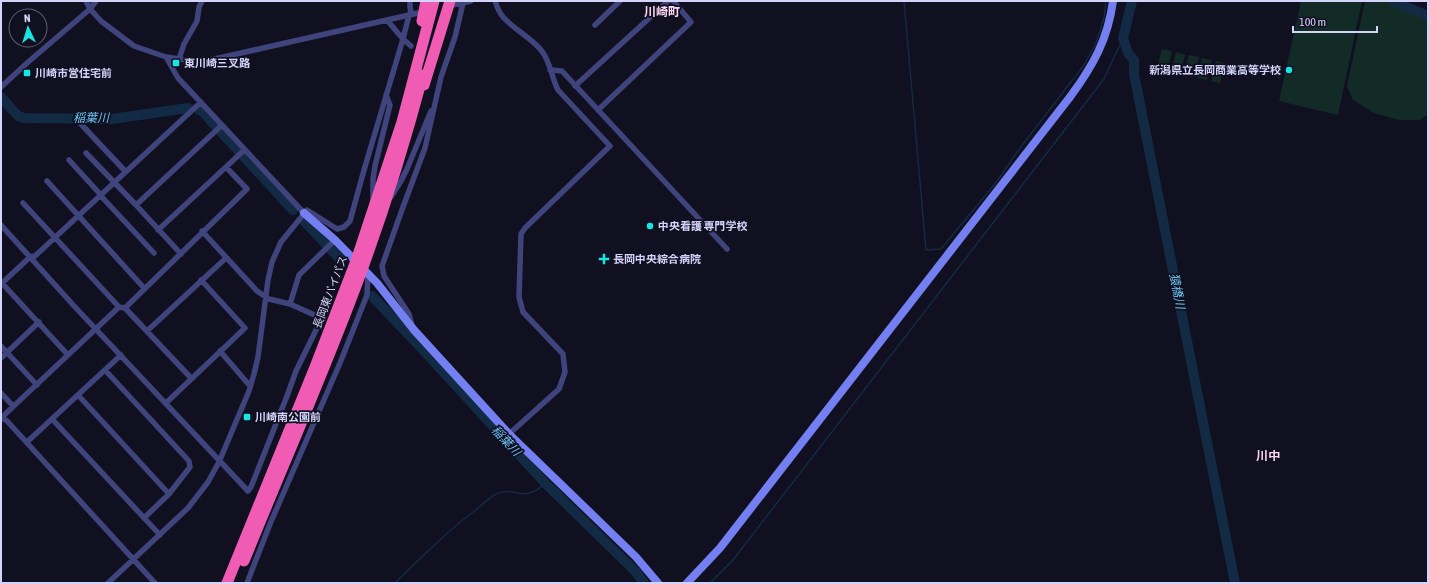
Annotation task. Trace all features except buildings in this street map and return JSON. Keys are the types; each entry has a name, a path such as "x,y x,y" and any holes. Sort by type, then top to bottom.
{"highway":[{"path":"402,122 426,1"},
{"name":"長岡東バイパス","path":"235,583 328,358 362,268 434,1"},
{"name":"長岡東バイパス","path":"378,209 400,157 448,2"},
{"name":"長岡東バイパス","path":"226,583 312,374 362,268"}],"street":[{"path":"86,1 90,9 101,21 134,46 166,57 193,61 210,60 418,13"},
{"path":"1,87 90,9 96,1"},
{"path":"179,59 184,44 197,21 199,8 202,1"},
{"path":"108,583 177,519 198,495 220,462 250,386 258,357 270,270 276,251 289,231 307,210 314,213 337,229 344,227 350,221 409,15 412,11 410,8 410,1"},
{"path":"448,2 463,3 471,1"},
{"path":"495,1 498,10 504,18 532,40 542,51 549,61 553,81 558,90 610,146 525,228 521,234 520,305 523,312 563,354 565,372 559,389 509,434"},
{"path":"594,25 620,1"},
{"path":"576,86 668,1"},
{"path":"598,110 691,22 673,1"},
{"path":"687,583 720,548 1087,75 1103,42 1113,1"},
{"path":"414,330 409,314 384,276 382,266 425,148 437,96 439,76 455,37 463,3"},
{"path":"387,20 411,46"},
{"path":"166,57 178,78 304,213 362,268 389,297 414,330 509,434 636,557 658,583"},
{"path":"550,70 562,71 727,249"},
{"path":"378,209 372,179 390,105 386,95"},
{"path":"378,209 401,182 437,96"},
{"path":"68,355 39,322 2,284 30,257 35,256 77,215 201,102"},
{"path":"80,123 125,171"},
{"path":"136,205 222,125"},
{"path":"158,230 244,150"},
{"path":"86,153 181,254"},
{"path":"69,160 154,253"},
{"path":"155,583 7,421 1,417 97,328 122,308 181,254 202,231 247,189 226,167"},
{"path":"47,182 144,288"},
{"path":"23,203 122,308 147,331 191,378"},
{"path":"1,225 75,307 97,328 248,491 251,487 296,371 319,324 319,317 290,304 266,298 257,291 202,231"},
{"path":"290,304 299,275 333,242"},
{"path":"147,331 226,258"},
{"path":"247,583 270,524 343,356 367,295 362,268"},
{"path":"166,403 245,328 201,280"},
{"path":"1,358 39,322"},
{"path":"1,346 37,385"},
{"path":"220,351 250,386"},
{"path":"26,442 121,355"},
{"path":"105,370 189,461 190,467 169,494 144,518"},
{"path":"1,393 13,406"},
{"path":"78,395 169,494"},
{"path":"52,419 160,535"}],"green space":[{"path":"1301,1 1362,1 1338,115 1279,101"},
{"path":"1365,1 1385,1 1428,19 1428,115 1419,120 1399,120 1374,113 1353,100 1347,86"},
{"path":"1162,49 1172,51 1167,71 1157,69"},
{"path":"1176,52 1185,55 1180,75 1171,73"},
{"path":"1189,55 1199,57 1194,77 1184,75"},
{"path":"1202,58 1212,60 1207,80 1197,78"},
{"path":"1216,61 1225,63 1220,83 1211,81"}],"waterway":[{"path":"904,1 926,250 941,249 998,180 1017,152 1084,65 1096,43 1104,18 1106,1"},
{"name":"猿橋川","path":"1132,1 1123,38 1128,53 1134,60 1134,74 1235,583"},
{"path":"1393,1 1428,16"},
{"path":"710,583 733,560 1104,79 1123,38"},
{"name":"稲葉川","path":"1,97 18,116 24,118 112,119 188,108"},
{"name":"稲葉川","path":"199,110 201,110 293,210"},
{"name":"稲葉川","path":"305,222 340,259"},
{"name":"稲葉川","path":"372,296 545,483 636,572 644,583"},
{"path":"395,583 445,535 493,496 502,492 525,494 531,493 545,483"}],"place":[{"name":"東川崎三叉路","path":"176,63"},
{"name":"新潟県立長岡商業高等学校","path":"1289,70"},
{"name":"川崎市営住宅前","path":"27,73"},
{"name":"中央看護 専門学校","path":"650,226"},
{"name":"長岡中央綜合病院","path":"604,259"},
{"name":"川崎南公園前","path":"247,417"}],"district":[{"name":"川崎町","path":"662,12"},
{"name":"川中","path":"1268,456"}]}
